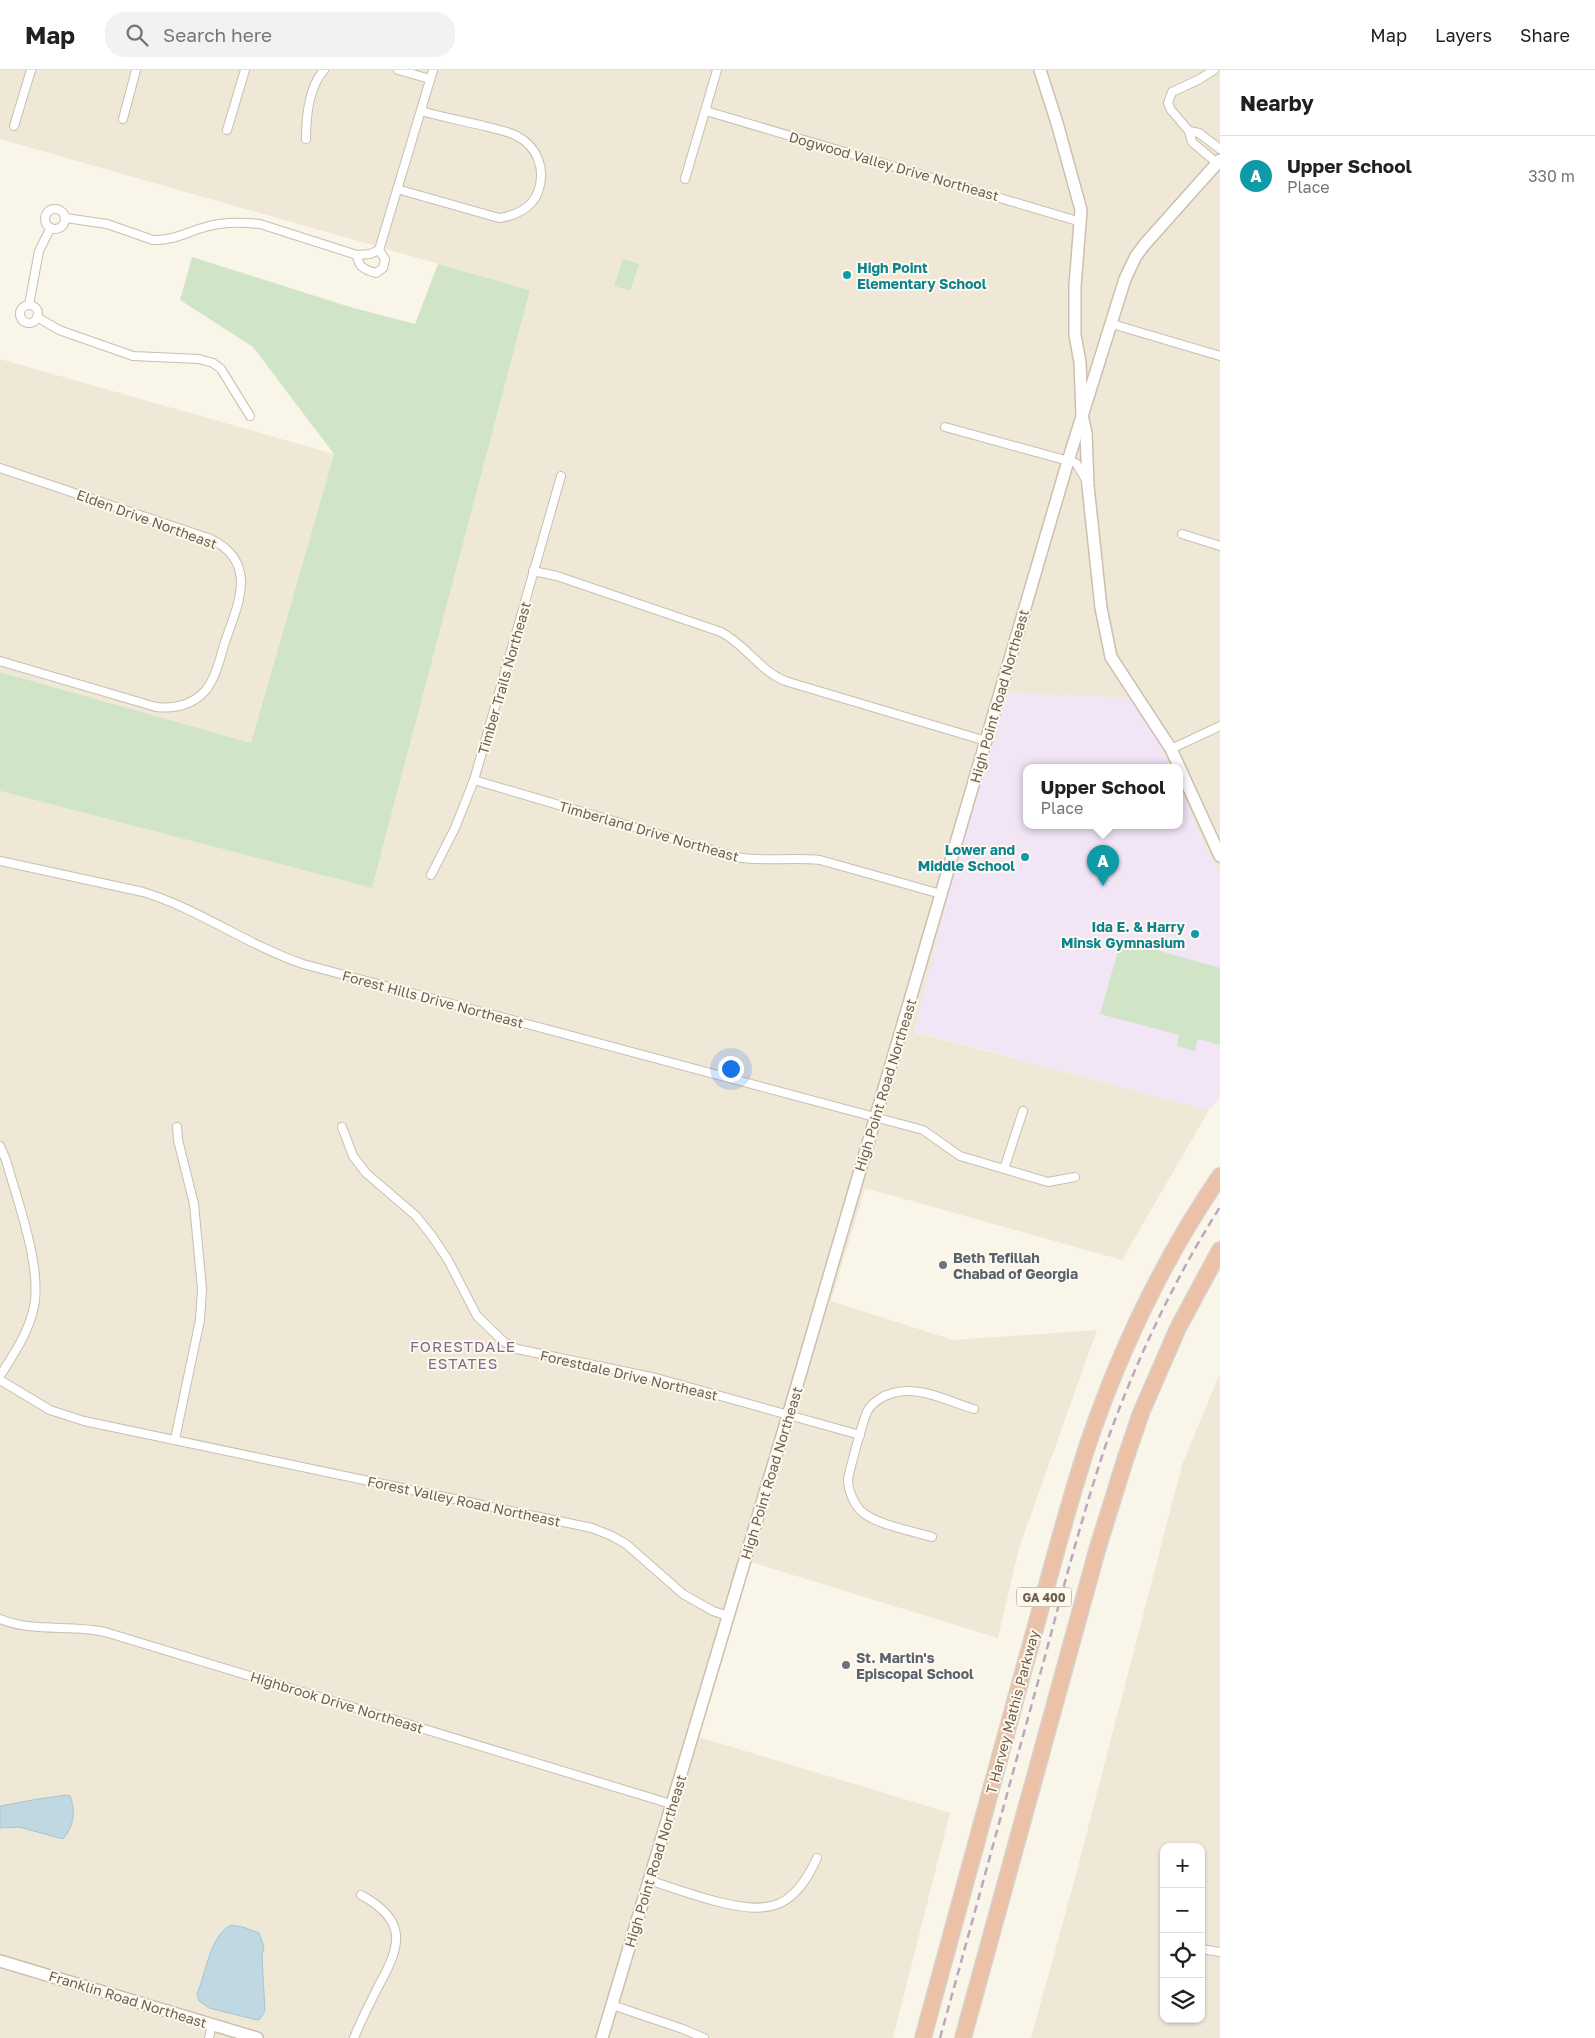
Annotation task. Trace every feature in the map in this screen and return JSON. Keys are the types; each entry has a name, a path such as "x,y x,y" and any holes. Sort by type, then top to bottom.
{"highway":[{"name":"T Harvey Mathis Parkway","path":"922,2038 1058,1546 1089,1444 1123,1354 1144,1310 1190,1224 1220,1176"},
{"name":"GA 400","path":"963,2038 1098,1546 1123,1466 1163,1361 1178,1328 1220,1250"}],"street":[{"path":"14,126 31,70"},
{"path":"123,119 136,70"},
{"path":"227,130 245,70"},
{"path":"306,139 306,122 315,84 324,70"},
{"path":"398,70 430,79"},
{"path":"50,229 45,219 48,212 58,210 66,218 107,224 153,240 172,239 204,227 230,222 260,224 357,255 370,254 379,250 433,70"},
{"path":"685,179 717,70"},
{"path":"1040,70 1080,200 1081,222 1074,309 1080,362 1082,415 1086,433 1088,486 1101,608 1111,657 1171,749 1178,764"},
{"path":"1214,70 1172,92 1168,103 1170,110 1189,131 1192,142 1218,162"},
{"path":"397,190 499,218 507,217 528,206 539,190 541,179 540,162 530,146 516,135 421,110"},
{"name":"Dogwood Valley Drive Northeast","path":"706,111 1081,222"},
{"path":"1189,131 1199,133 1220,149"},
{"name":"High Point Road Northeast","path":"602,2038 788,1416 1068,462 1112,324 1124,279 1136,256 1218,162"},
{"path":"50,229 61,228 66,218"},
{"path":"29,305 39,251 50,229"},
{"path":"357,255 360,266 376,272 384,268 385,259 379,250"},
{"path":"29,305 37,310 37,317 28,322 20,317 22,307 29,305"},
{"path":"37,317 59,330 133,356 199,359 214,363 250,416"},
{"path":"1112,324 1220,356"},
{"path":"945,427 1076,463 1088,486"},
{"name":"Elden Drive Northeast","path":"0,468 211,539 225,547 233,557 242,579 240,599 214,675 205,691 195,700 183,706 156,707 0,661"},
{"name":"Timber Trails Northeast","path":"431,875 455,828 474,780 561,476"},
{"path":"1182,534 1220,546"},
{"path":"533,571 557,576 721,632 740,644 767,671 785,681 986,741"},
{"path":"1171,749 1220,726"},
{"path":"1183,775 1220,856"},
{"name":"Timberland Drive Northeast","path":"474,780 735,857 764,861 803,858 820,860 941,894"},
{"name":"Forest Hills Drive Northeast","path":"0,861 143,892 164,899 279,956 302,964 923,1130 960,1156 1048,1182 1075,1177"},
{"path":"1004,1169 1023,1111"},
{"name":"Forestdale Drive Northeast","path":"342,1126 353,1156 366,1173 416,1216 448,1260 477,1316 504,1342 517,1349 656,1378 860,1435"},
{"path":"175,1440 200,1320 202,1289 194,1204 177,1127"},
{"path":"0,1146 6,1160 32,1255 37,1288 34,1309 28,1329 0,1376"},
{"name":"Forest Valley Road Northeast","path":"0,1380 34,1402 65,1416 592,1528 626,1544 683,1594 713,1611 728,1616"},
{"path":"932,1537 870,1518 859,1510 852,1497 848,1480 868,1410 880,1398 905,1390 974,1409"},
{"name":"Highbrook Drive Northeast","path":"0,1619 31,1628 79,1628 106,1632 672,1804"},
{"path":"649,1880 743,1908 763,1908 783,1902 794,1894 809,1876 817,1858"},
{"path":"354,2038 366,2009 392,1962 396,1947 395,1931 388,1916 377,1904 361,1895"},
{"path":"1205,1950 1220,1952"},
{"name":"Franklin Road Northeast","path":"0,1961 257,2038"},
{"path":"612,2005 704,2038"},
{"path":"209,2038 212,2024"}],"shaded area":[{"path":"0,70 1220,70 1220,874 1205,846 1183,795 1183,764 1170,764 1138,698 1000,693 915,1032 1209,1110 1122,1260 865,1188 831,1301 953,1340 1097,1330 1019,1548 998,1638 751,1562 699,1737 950,1813 893,2038 0,2038 0,791 372,888 530,290 0,139"},
{"path":"0,359 334,454 251,744 0,672"},
{"path":"1000,693 1138,698 1170,764 1023,764 1023,829 1183,829 1183,795 1205,846 1220,874 1220,1097 1209,1110 914,1031"},
{"path":"1220,1373 1220,2038 1031,2038 1074,1882 1182,1465"}],"green space":[{"path":"192,257 350,307 415,324 438,264 530,290 372,888 0,791 0,672 251,743 334,454 253,347 180,300"},
{"path":"623,259 639,264 630,291 614,286"},
{"path":"1121,940 1220,968 1220,1045 1198,1039 1195,1051 1177,1046 1179,1035 1100,1014"}],"water":[{"path":"66,1795 70,1796 72,1801 73,1818 70,1829 63,1839 19,1827 0,1828 0,1806"},
{"path":"231,1925 259,1933 264,1946 262,1956 265,2011 260,2019 257,2020 209,2008 199,2001 197,1994 213,1946 224,1930"}],"railway":[{"path":"940,2038 1071,1560 1104,1450 1128,1387 1155,1325 1186,1265 1220,1207"}],"place":[{"name":"High Point Elementary School","path":"847,275"},
{"name":"Lower and Middle School","path":"1025,857"},
{"name":"Upper School","path":"1103,886"},
{"name":"Ida E. & Harry Minsk Gymnasium","path":"1195,934"},
{"name":"Beth Tefillah Chabad of Georgia","path":"943,1265"},
{"name":"St. Martin's Episcopal School","path":"846,1665"}],"district":[{"name":"FORESTDALE ESTATES","path":"463,1354"}]}
